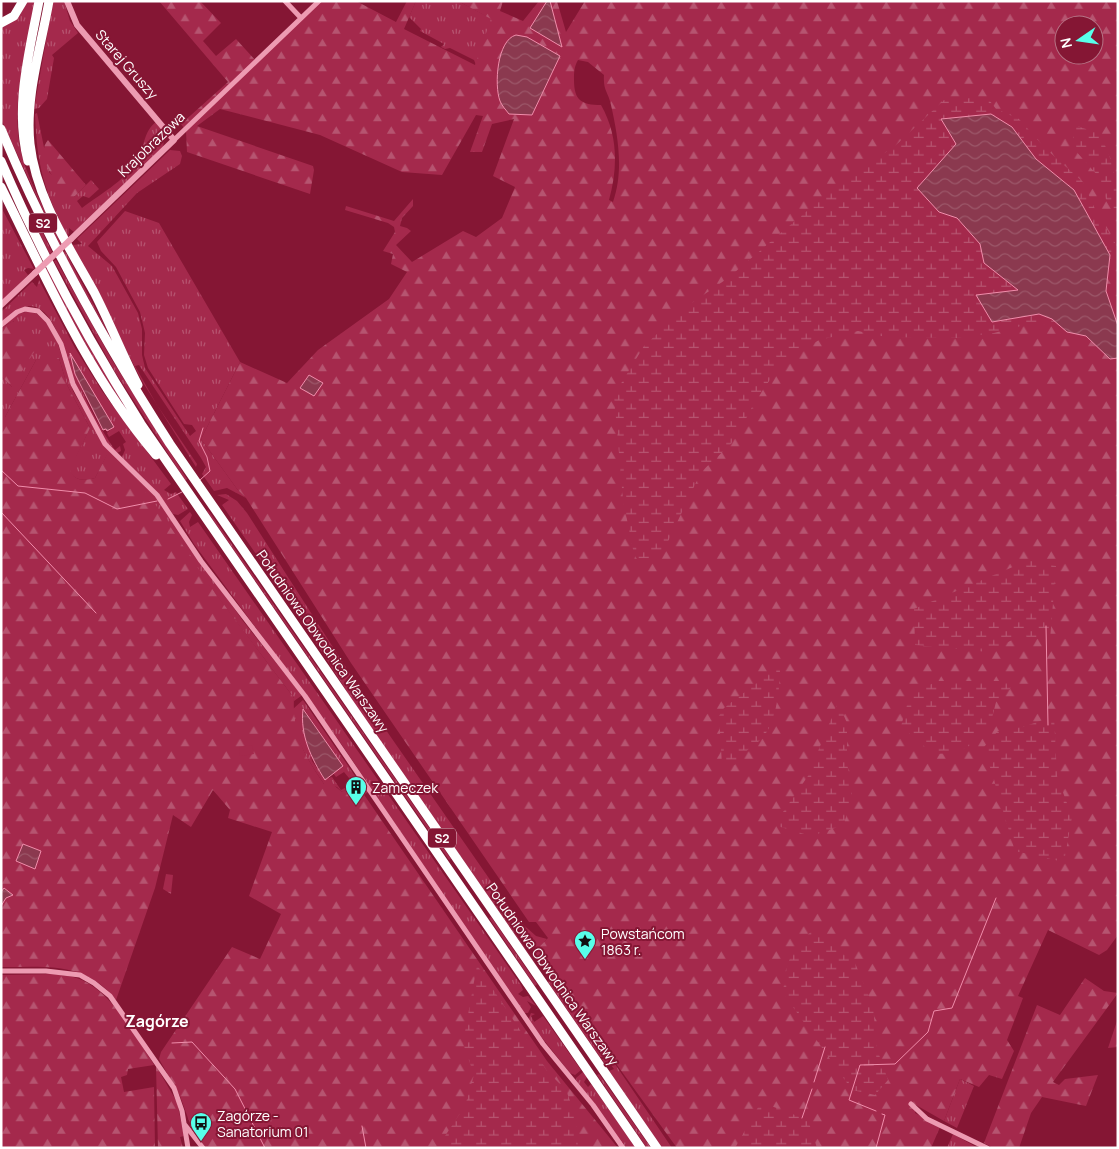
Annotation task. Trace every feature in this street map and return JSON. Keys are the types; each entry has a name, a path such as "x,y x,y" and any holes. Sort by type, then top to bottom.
{"highway":[{"path":"1,23 14,16 23,1"},
{"path":"39,1 22,99 22,130 26,154 34,180 170,444"},
{"path":"49,1 30,108 30,142 38,180 61,231"},
{"name":"Południowa Obwodnica Warszawy","path":"1,129 40,216 75,286 121,366 170,444 657,1148"},
{"name":"Południowa Obwodnica Warszawy","path":"1,161 40,245 90,340 123,395 199,510 641,1148"},
{"path":"1,186 64,316 88,358 127,419 181,483"},
{"path":"1,198 17,221"}],"street":[{"name":"Starej Gruszy","path":"67,1 77,25 174,140"},
{"path":"285,1 301,18"},
{"name":"Krajobrazowa","path":"1,305 319,1"},
{"path":"1,324 25,309 38,311 48,321 61,344 73,384 105,444 157,495 201,562 305,696 538,1037 593,1105 622,1148"},
{"path":"1,971 65,972 80,975 100,987 110,996 174,1088 179,1098 188,1148"},
{"path":"911,1104 927,1119 987,1148"},
{"path":"184,1125 203,1148"}],"green space":[{"path":"27,1 35,1 18,98 18,137 26,167 61,244 59,245 1,119 1,27 20,15"},
{"path":"53,1 64,1 70,21 78,33 52,55 54,58 47,99 39,108 34,109"},
{"path":"159,1 200,1 221,23 203,41 216,56 236,39 256,61 319,1 356,1 396,22 407,1 416,1 404,29 475,65 491,19 458,1 503,1 500,11 523,21 539,1 557,1 566,32 585,1 1118,1 1118,935 1107,950 1099,955 1048,930 1018,996 1023,998 1007,1040 1014,1051 1002,1079 989,1075 979,1087 960,1079 944,1121 916,1105 915,1113 940,1127 931,1148 677,1148 617,1065 610,1057 599,1050 539,947 548,938 536,922 529,922 351,663 246,498 237,489 201,439 240,362 287,383 318,350 389,299 407,272 391,264 393,254 383,251 395,232 394,227 388,223 345,210 346,206 394,221 413,199 413,206 402,218 400,226 411,231 396,245 412,262 463,231 476,237 502,218 515,187 493,176 514,119 492,124 482,152 470,152 483,116 476,115 442,175 402,172 320,135 220,109 197,126 313,166 310,194 187,152 186,131 181,124 228,82","holes":["578,60 588,62 604,75 605,88 614,117 618,141 619,166 613,202 609,200 614,175 615,151 607,116 601,105 588,104 580,100 574,87 575,67"]},
{"path":"416,1 458,1 492,19 476,65 474,60 450,48 445,49 441,47 444,44 420,31 421,29 409,17"},
{"path":"987,97 996,109 1019,119 1045,148 1083,182 1094,207 1118,248 1110,256 1106,291 1118,326 1118,358 1110,359 1086,336 1036,322 994,333 957,338 886,337 858,331 819,340 784,361 764,388 731,444 701,472 663,552 642,568 634,554 623,500 614,395 644,346 686,307 728,278 828,193 896,145 944,100"},
{"path":"37,113 49,172 74,197 91,180 99,189 89,198 83,196 77,201 82,208 118,182 131,170 139,158 146,135 157,121 158,126 162,128 165,134 163,147 74,232 69,228 68,238 53,206 43,178 36,133 35,114"},
{"path":"1073,125 1099,133 1112,164 1117,195 1118,218 1107,202 1098,176 1074,149"},
{"path":"48,140 86,185 74,197 68,198 49,170 44,154 44,147"},
{"path":"170,150 180,151 182,156 180,164 137,193 88,246 112,266 138,313 142,329 142,355 145,368 190,436 196,431 192,425 184,424 148,368 144,355 145,333 140,312 116,267 101,251 97,242 125,211 159,223 240,362 201,439 237,489 246,498 227,488 214,491 202,474 206,467 201,458 139,365 135,366 156,404 142,381 72,245 82,244 77,239"},
{"path":"1,207 34,269 28,268 24,270 28,275 1,302"},
{"path":"36,219 52,252 50,254 33,220"},
{"path":"65,251 117,349 63,253"},
{"path":"56,260 112,360 187,479 185,480 115,372 54,261"},
{"path":"47,268 80,330 137,427 85,346 45,270"},
{"path":"39,280 75,348 102,391 171,484 164,490 171,494 176,492 188,509 178,515 173,514 150,485 123,460 122,457 125,450 123,444 126,442 119,431 109,437 107,433 113,427 71,356 83,392 101,428 115,450 120,446 121,451 117,453 104,439 82,398 59,337 48,316 40,309 27,306 19,309 1,322 1,312 32,282 37,287"},
{"path":"29,311 37,314 46,322 57,341 73,391 105,447 150,489 243,621 300,693 301,696 294,701 294,698 122,470 107,455 95,478 80,479 71,474 69,470 90,428 67,385 59,358 36,360 5,417 1,417 1,376 12,387 14,321 1,327 18,314"},
{"path":"13,321 35,340 36,349 12,387 1,376 1,328"},
{"path":"59,358 67,385 90,428 70,470 72,474 80,479 95,478 107,454 151,498 210,586 294,698 297,733 305,754 324,784 331,783 342,792 356,783 547,1061 618,1148 206,1148 192,1129 180,1096 159,1059 161,1052 232,947 260,959 281,914 249,896 272,832 228,818 230,810 213,790 191,827 173,815 155,888 116,1000 92,978 78,972 49,967 1,967 1,906 6,898 4,888 1,892 1,417 5,417 36,360"},
{"path":"158,406 197,464 196,467"},
{"path":"226,494 237,501 247,513 388,733 518,920 536,936 547,939 539,947 599,1050 610,1057 600,1057 548,982 551,976 517,926 513,930 544,976 360,712 297,613 222,505 229,500 217,495"},
{"path":"208,510 451,859 449,860"},
{"path":"190,512 192,515 189,522 190,527 198,522 521,985 523,990 518,994 523,997 528,996 536,1006 527,1001 531,1007 528,1013 523,1013 340,742 194,544 180,521"},
{"path":"1029,560 1056,566 1050,640 1020,636 988,652 915,645 914,609"},
{"path":"780,666 777,704 767,731 743,755 738,763 728,768 722,765 719,716 724,708 760,680 771,667"},
{"path":"937,681 1018,681 996,702 991,722 972,744 957,753 933,754 901,726 910,695"},
{"path":"303,700 355,776 349,778 344,772 336,777 333,773 342,765 304,709 312,761 325,779 332,777 341,790 360,780 368,792 364,795 356,783 342,792 337,787 324,784 313,767 298,739 293,719 293,709"},
{"path":"838,702 847,723 847,765 853,788 844,825 811,836 774,825 808,776"},
{"path":"1054,716 1057,776 1072,817 1064,862 1015,851 984,747 998,731 1023,727"},
{"path":"252,745 254,754 240,756 239,747"},
{"path":"166,874 173,875 171,894 163,889"},
{"path":"491,917 537,984 535,986 489,918"},
{"path":"813,930 855,963 873,1006 877,1049 888,1080 875,1095 852,1090 783,993 790,958 798,945"},
{"path":"477,965 547,1071 566,1090 575,1114 578,1148 437,1148 465,1106 474,1075 463,1043"},
{"path":"55,974 82,980 104,995 131,1028 153,1063 154,1065 128,1069 127,1075 121,1077 124,1092 154,1087 155,1148 1,1148 1,975"},
{"path":"1085,978 1104,991 1118,993 1053,1082 1059,1085 1065,1079 1098,1075 1086,1106 1042,1097 1031,1113 1019,1148 993,1148 984,1143 1037,1005 1060,1015"},
{"path":"531,1013 535,1014 531,1016 534,1022 543,1016 581,1070 575,1075 570,1073 528,1020"},
{"path":"1118,1018 1118,1047 1108,1048"},
{"path":"602,1059 609,1059 615,1064 672,1148 662,1148 609,1071 614,1069 611,1065 605,1064"},
{"path":"156,1066 177,1102 184,1136 180,1137 183,1148 158,1148"},
{"path":"583,1072 587,1077 584,1082 588,1087 591,1084 636,1148 624,1148 577,1082 576,1078"},
{"path":"599,1074 651,1148 647,1148 597,1075"},
{"path":"960,1079 974,1086 957,1128 944,1121"},
{"path":"761,1102 808,1120 817,1148 735,1148"},
{"path":"953,1134 978,1148 947,1148"}],"water":[{"path":"547,1 550,1 562,47 530,28"},
{"path":"516,35 527,37 560,56 532,115 509,114 501,103 498,94 497,74 501,54 505,45"},
{"path":"991,114 1012,127 1036,159 1074,190 1110,255 1106,291 1118,326 1118,358 1110,359 1086,336 1067,332 1052,319 1039,314 992,322 976,295 1018,290 984,263 980,244 957,218 939,212 917,188 956,144 941,119"},
{"path":"70,353 114,427 107,431 106,429 103,430 75,374"},
{"path":"309,375 323,383 314,396 300,388"},
{"path":"303,709 343,766 325,780 315,763 305,737"},
{"path":"23,844 41,851 35,869 16,861"},
{"path":"4,888 13,895 6,898 1,906 1,892"}],"waterway":[{"path":"200,480 210,471 207,457 199,441 203,428"},
{"path":"1,470 18,486 85,493 117,509 157,501"},
{"path":"168,499 182,492"},
{"path":"1,512 96,613"},
{"path":"1046,626 1048,725"},
{"path":"876,1111 849,1100 860,1065 895,1064 928,1032 934,1011 952,1008 996,898"},
{"path":"172,1043 192,1042 235,1089 265,1148"},
{"path":"814,1082 825,1047"},
{"path":"802,1118 812,1089"},
{"path":"876,1148 885,1115 882,1114"},
{"path":"362,1126 366,1148"}],"place":[{"name":"Zameczek","path":"356,806"},
{"name":"Powstańcom 1863 r.","path":"585,960"},
{"name":"Zagórze - Sanatorium 01","path":"201,1142"}],"district":[{"name":"Zagórze","path":"157,1021"}]}
